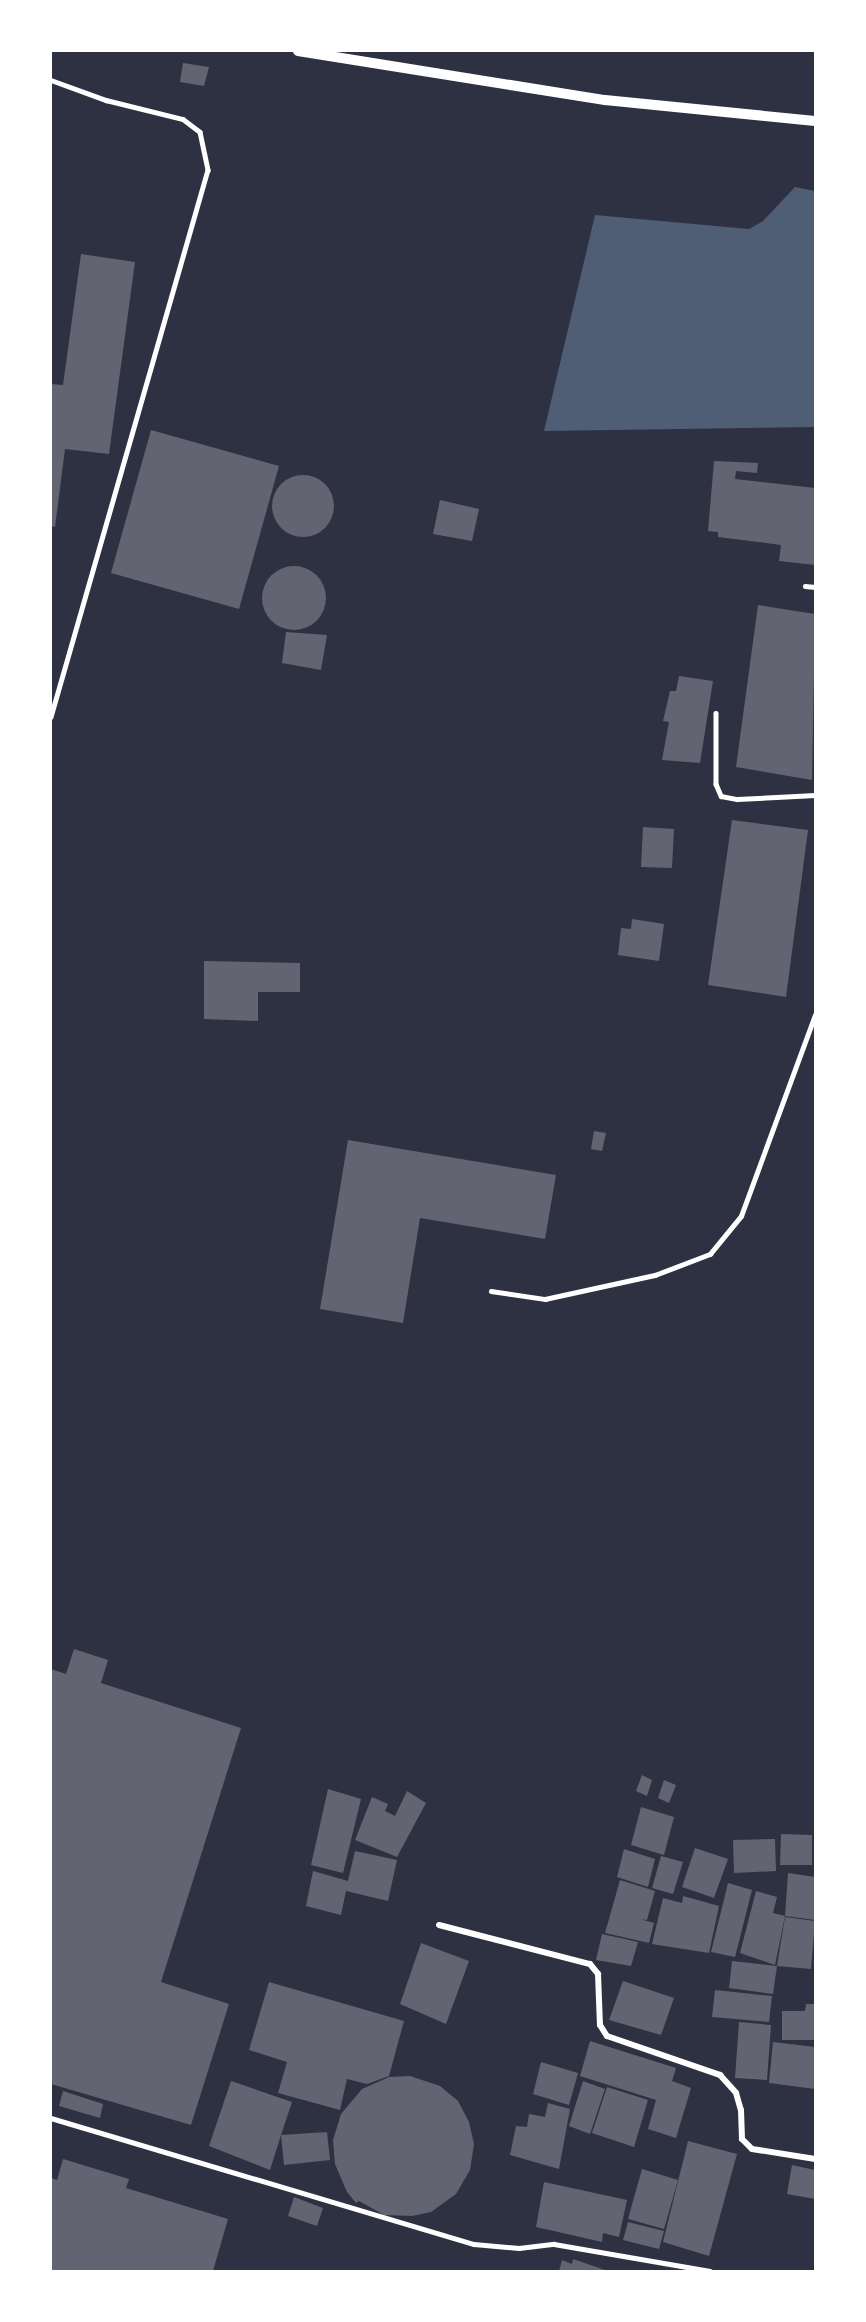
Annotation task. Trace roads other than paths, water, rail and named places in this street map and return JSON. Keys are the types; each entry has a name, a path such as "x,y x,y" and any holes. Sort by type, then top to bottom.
{"street":[{"path":"298,51 605,100 815,121"},
{"path":"439,1925 590,1964 597,1974 600,2025 607,2036 720,2075 736,2093 741,2110 742,2139 752,2149 815,2159"}],"lane":[{"path":"51,80 106,100 183,119 200,132 208,170 51,717"},
{"path":"805,586 815,587"},
{"path":"716,713 716,784 721,796 737,800 815,795"},
{"path":"491,1291 545,1299 655,1275 710,1254 741,1216 815,1015"},
{"path":"51,2118 474,2244 519,2248 554,2244 710,2271"}],"water":[{"path":"795,187 815,191 815,427 544,431 595,215 749,229 763,221"}]}
